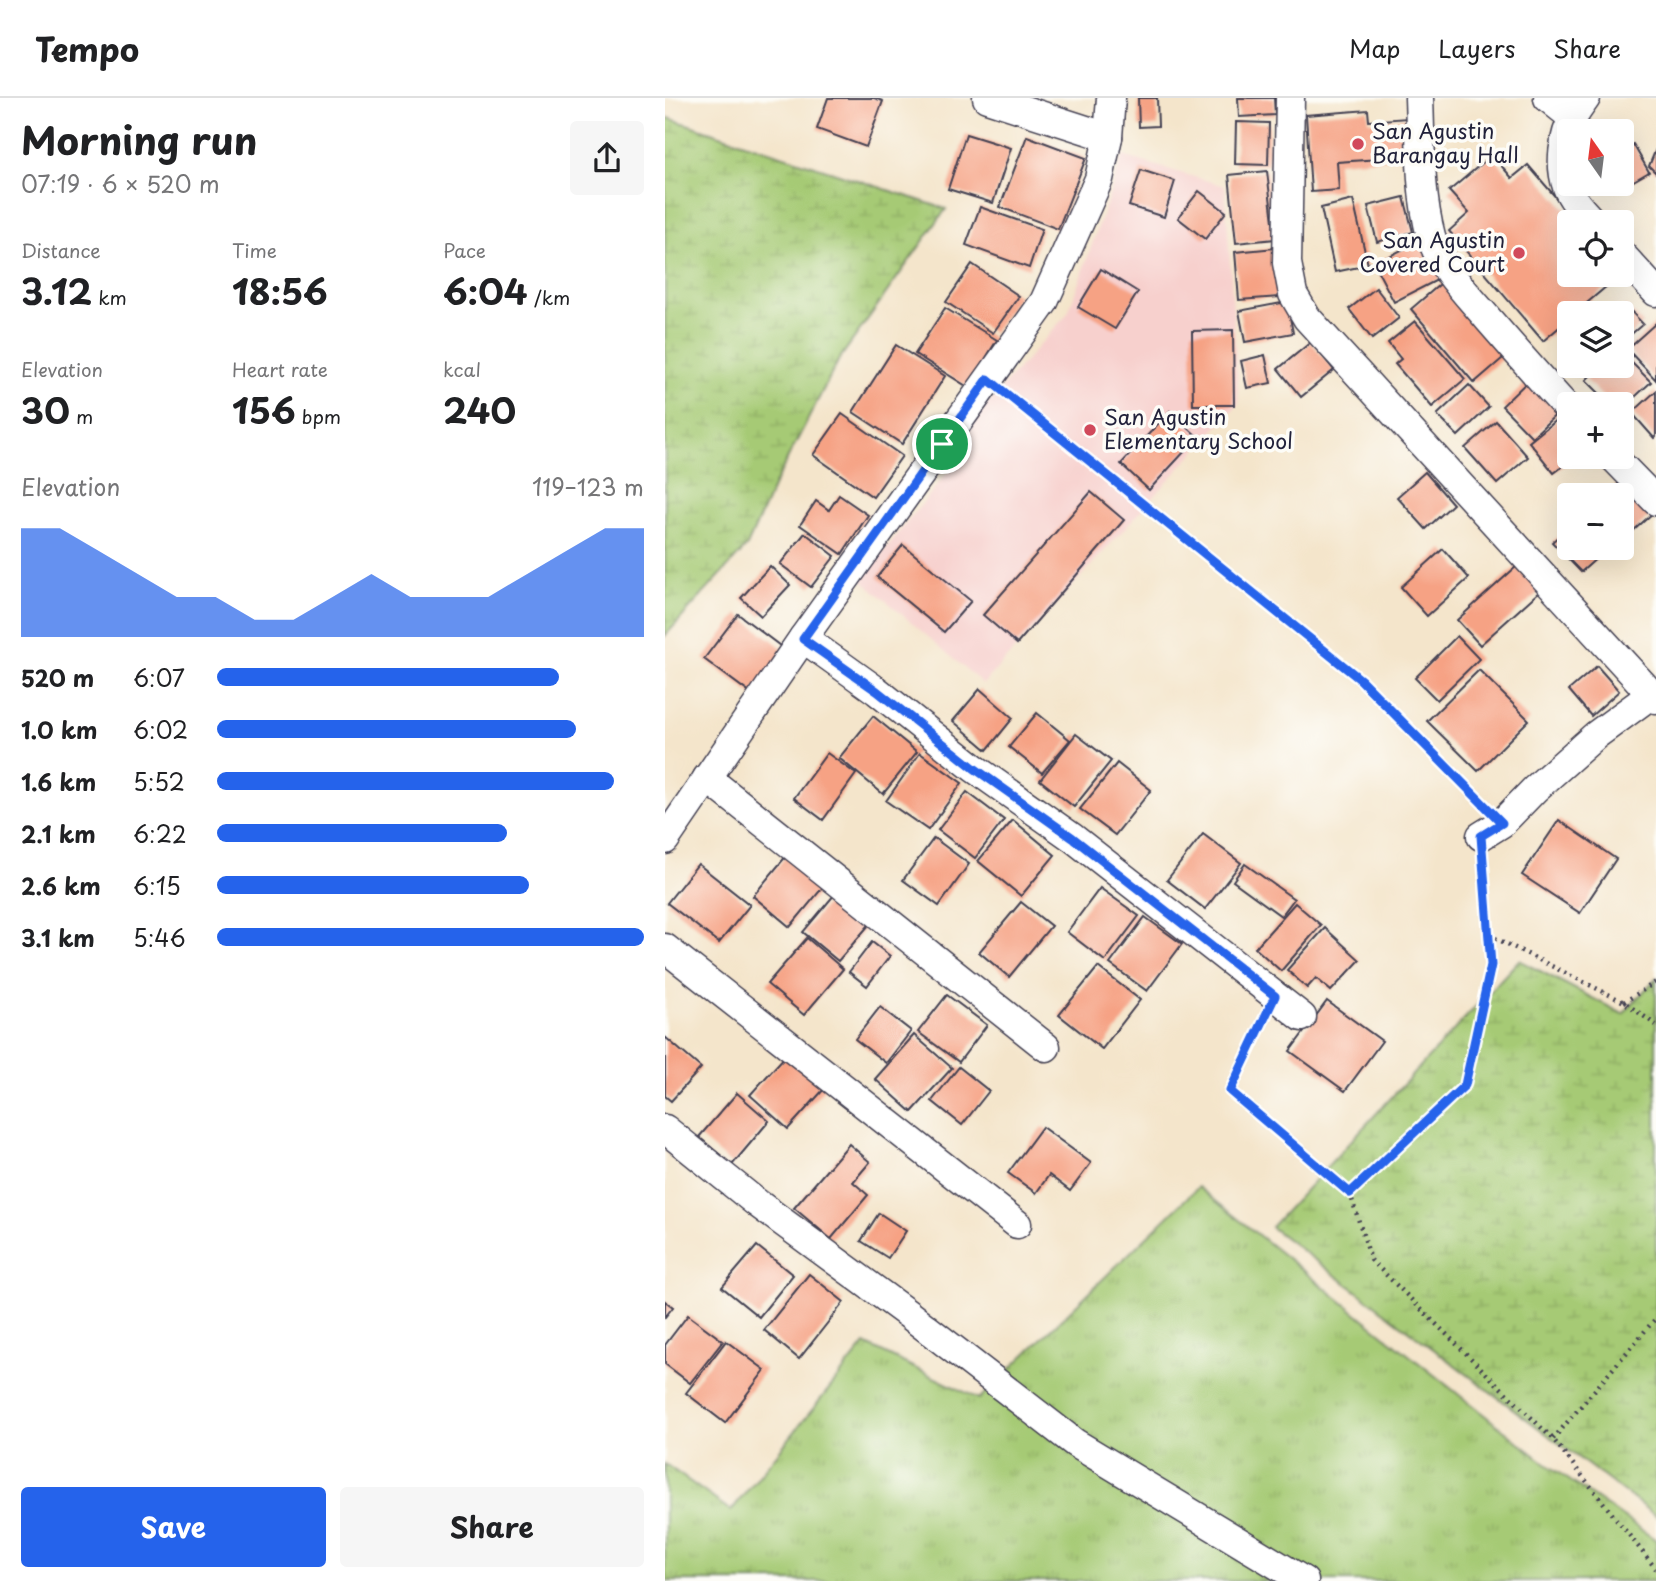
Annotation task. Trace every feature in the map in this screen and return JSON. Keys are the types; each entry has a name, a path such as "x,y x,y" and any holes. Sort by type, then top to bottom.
{"street":[{"path":"987,98 1108,137"},
{"path":"665,840 803,639 1044,302 1100,179 1108,137 1111,98"},
{"path":"1294,98 1287,263 1293,294 1307,318 1654,696 1586,744 1492,830"},
{"path":"1419,98 1424,196 1431,237 1442,261 1461,287 1557,397"},
{"path":"1548,98 1579,108 1564,145 1563,165 1567,187 1582,210"},
{"path":"1634,268 1656,292"},
{"path":"1625,469 1656,501"},
{"path":"803,639 877,691 974,768 1073,838 1302,1017"},
{"path":"707,778 1046,1047"},
{"path":"665,948 1017,1224"},
{"path":"665,1129 757,1203 908,1314 1075,1443 1304,1581"}],"path":[{"path":"988,379 1361,680 1492,830 1489,935 1491,965 1465,1085 1350,1193"},
{"path":"1489,935 1624,1002 1656,1024"},
{"path":"1624,1002 1656,982"},
{"path":"1275,996 1230,1091 1350,1193 1371,1260 1553,1438 1656,1569"},
{"path":"1553,1438 1656,1318"}],"shaded area":[{"name":"San Agustin Elementary School","path":"1123,156 1225,186 1239,403 983,684 861,579 952,467 941,456 1068,313"}],"green space":[{"path":"665,117 946,209 838,361 774,485 747,546 665,636"},
{"path":"1519,960 1623,1014 1656,978 1656,1516 1271,1227"},
{"path":"1198,1187 1546,1464 1656,1540 1656,1581 665,1581 665,1464 731,1511 865,1344 979,1399"}],"building":[{"path":"828,98 874,98 883,101 866,147 817,129"},
{"path":"1138,98 1157,98 1158,126 1139,127"},
{"path":"1238,98 1274,98 1275,115 1239,117"},
{"name":"San Agustin Barangay Hall","path":"1368,110 1369,121 1407,118 1409,157 1337,162 1339,190 1311,192 1306,115"},
{"path":"1236,122 1269,123 1268,165 1235,164"},
{"path":"966,134 1011,148 993,203 948,189"},
{"path":"1027,136 1086,158 1058,229 1000,207"},
{"path":"1635,148 1649,172 1635,180"},
{"path":"1656,149 1656,173 1649,166"},
{"name":"San Agustin Covered Court","path":"1492,155 1512,178 1528,165 1567,210 1557,210 1557,287 1606,287 1589,301 1557,301 1557,329 1543,341 1449,231 1469,213 1449,191"},
{"path":"1141,170 1175,181 1164,217 1129,206"},
{"path":"1267,171 1275,239 1236,243 1229,175"},
{"path":"1199,191 1226,212 1205,239 1178,218"},
{"path":"1404,197 1413,232 1377,242 1368,206"},
{"path":"1353,200 1368,265 1335,272 1321,208"},
{"path":"980,207 1042,229 1029,268 966,245"},
{"path":"1423,239 1443,277 1394,302 1374,264"},
{"path":"1275,248 1280,297 1239,300 1235,252"},
{"path":"972,264 1019,296 993,333 946,302"},
{"path":"1101,269 1138,292 1115,329 1078,307"},
{"path":"1446,279 1510,352 1474,383 1411,309"},
{"path":"1376,288 1399,318 1372,339 1349,309"},
{"path":"1287,302 1293,333 1245,342 1239,311"},
{"path":"945,308 997,340 968,387 915,354"},
{"path":"1634,314 1643,324 1634,332"},
{"path":"1415,321 1465,379 1432,407 1395,364 1401,359 1388,343"},
{"path":"1656,323 1656,380 1634,356 1634,343"},
{"path":"1233,330 1234,405 1193,405 1192,331"},
{"path":"1311,342 1334,370 1301,397 1278,369"},
{"path":"896,345 945,376 902,444 853,412"},
{"path":"1265,355 1271,383 1247,388 1241,361"},
{"path":"1634,365 1651,382 1634,398 1634,392 1598,392 1586,380 1634,378"},
{"path":"1532,377 1557,404 1557,414 1532,437 1502,406"},
{"path":"1469,385 1489,407 1458,436 1437,415"},
{"path":"1656,391 1654,438 1634,415 1634,411"},
{"path":"1170,411 1198,437 1149,490 1121,464"},
{"path":"842,414 902,456 873,497 813,455"},
{"path":"1556,420 1557,469 1559,469 1554,473 1529,442"},
{"path":"1496,421 1528,457 1497,484 1465,448"},
{"path":"1425,472 1453,504 1426,529 1397,497"},
{"path":"1091,492 1124,520 1017,644 983,615"},
{"path":"1634,492 1653,513 1634,530"},
{"path":"839,495 868,515 842,554 800,525 816,501 829,510"},
{"path":"805,533 835,556 811,587 780,564"},
{"path":"903,545 971,601 944,632 877,577"},
{"path":"1443,549 1469,578 1427,616 1401,587"},
{"path":"1569,560 1594,560 1581,572"},
{"path":"770,566 790,585 761,616 741,598"},
{"path":"1517,566 1540,591 1480,645 1457,620"},
{"path":"738,614 788,652 754,696 704,659"},
{"path":"1457,636 1479,659 1437,700 1415,678"},
{"path":"1597,666 1619,691 1591,716 1569,690"},
{"path":"1479,670 1529,720 1478,771 1427,721"},
{"path":"980,689 1013,718 987,750 953,721"},
{"path":"1037,713 1070,740 1042,773 1009,747"},
{"path":"873,716 917,752 883,794 839,758"},
{"path":"1076,734 1111,761 1074,807 1040,780"},
{"path":"827,753 856,774 823,820 794,798"},
{"path":"920,753 962,783 928,830 886,801"},
{"path":"1117,763 1151,790 1115,835 1080,809"},
{"path":"967,792 1004,820 975,858 938,830"},
{"path":"1013,820 1055,855 1021,896 978,861"},
{"path":"1559,820 1616,859 1580,913 1522,875"},
{"path":"1203,834 1241,863 1205,909 1167,880"},
{"path":"934,838 969,864 939,906 903,880"},
{"path":"787,855 824,886 790,927 753,896"},
{"path":"698,864 750,905 719,943 667,903"},
{"path":"1245,864 1294,899 1281,916 1233,881"},
{"path":"840,888 875,918 838,961 803,932"},
{"path":"1100,888 1139,916 1105,961 1067,932"},
{"path":"1021,902 1051,926 1009,977 979,952"},
{"path":"1295,903 1321,925 1281,971 1255,948"},
{"path":"1145,917 1182,944 1147,991 1110,964"},
{"path":"1325,928 1360,960 1331,991 1316,978 1307,988 1287,970"},
{"path":"807,938 843,969 804,1015 767,984"},
{"path":"872,942 890,956 867,986 849,972"},
{"path":"1098,967 1140,1000 1102,1049 1059,1015"},
{"path":"947,995 987,1025 959,1062 918,1032"},
{"path":"1327,1001 1382,1041 1345,1091 1290,1051"},
{"path":"880,1007 911,1031 886,1063 855,1039"},
{"path":"914,1035 952,1068 912,1112 875,1079"},
{"path":"665,1037 701,1068 671,1101 665,1096"},
{"path":"787,1054 825,1088 788,1129 750,1095"},
{"path":"959,1067 989,1091 962,1125 932,1101"},
{"path":"737,1093 769,1121 732,1165 699,1137"},
{"path":"1042,1127 1091,1163 1070,1191 1049,1175 1036,1193 1008,1173"},
{"path":"849,1144 870,1162 853,1182 868,1195 831,1239 794,1208"},
{"path":"879,1213 906,1231 888,1258 861,1241"},
{"path":"757,1246 793,1275 759,1317 722,1287"},
{"path":"809,1274 844,1302 799,1359 764,1330"},
{"path":"665,1301 673,1307 665,1317"},
{"path":"688,1315 723,1341 690,1383 665,1364 665,1345"},
{"path":"726,1341 765,1370 725,1423 686,1393"}],"place":[{"name":"San Agustin Barangay Hall","path":"1358,144"},
{"name":"San Agustin Covered Court","path":"1519,253"},
{"name":"San Agustin Elementary School","path":"1090,430"}],"route":[{"path":"988,379 1361,680 1502,823 1481,836 1491,965 1465,1085 1350,1193 1230,1091 1275,996 1073,838 974,768 877,691 803,639 942,444 988,379"}]}
